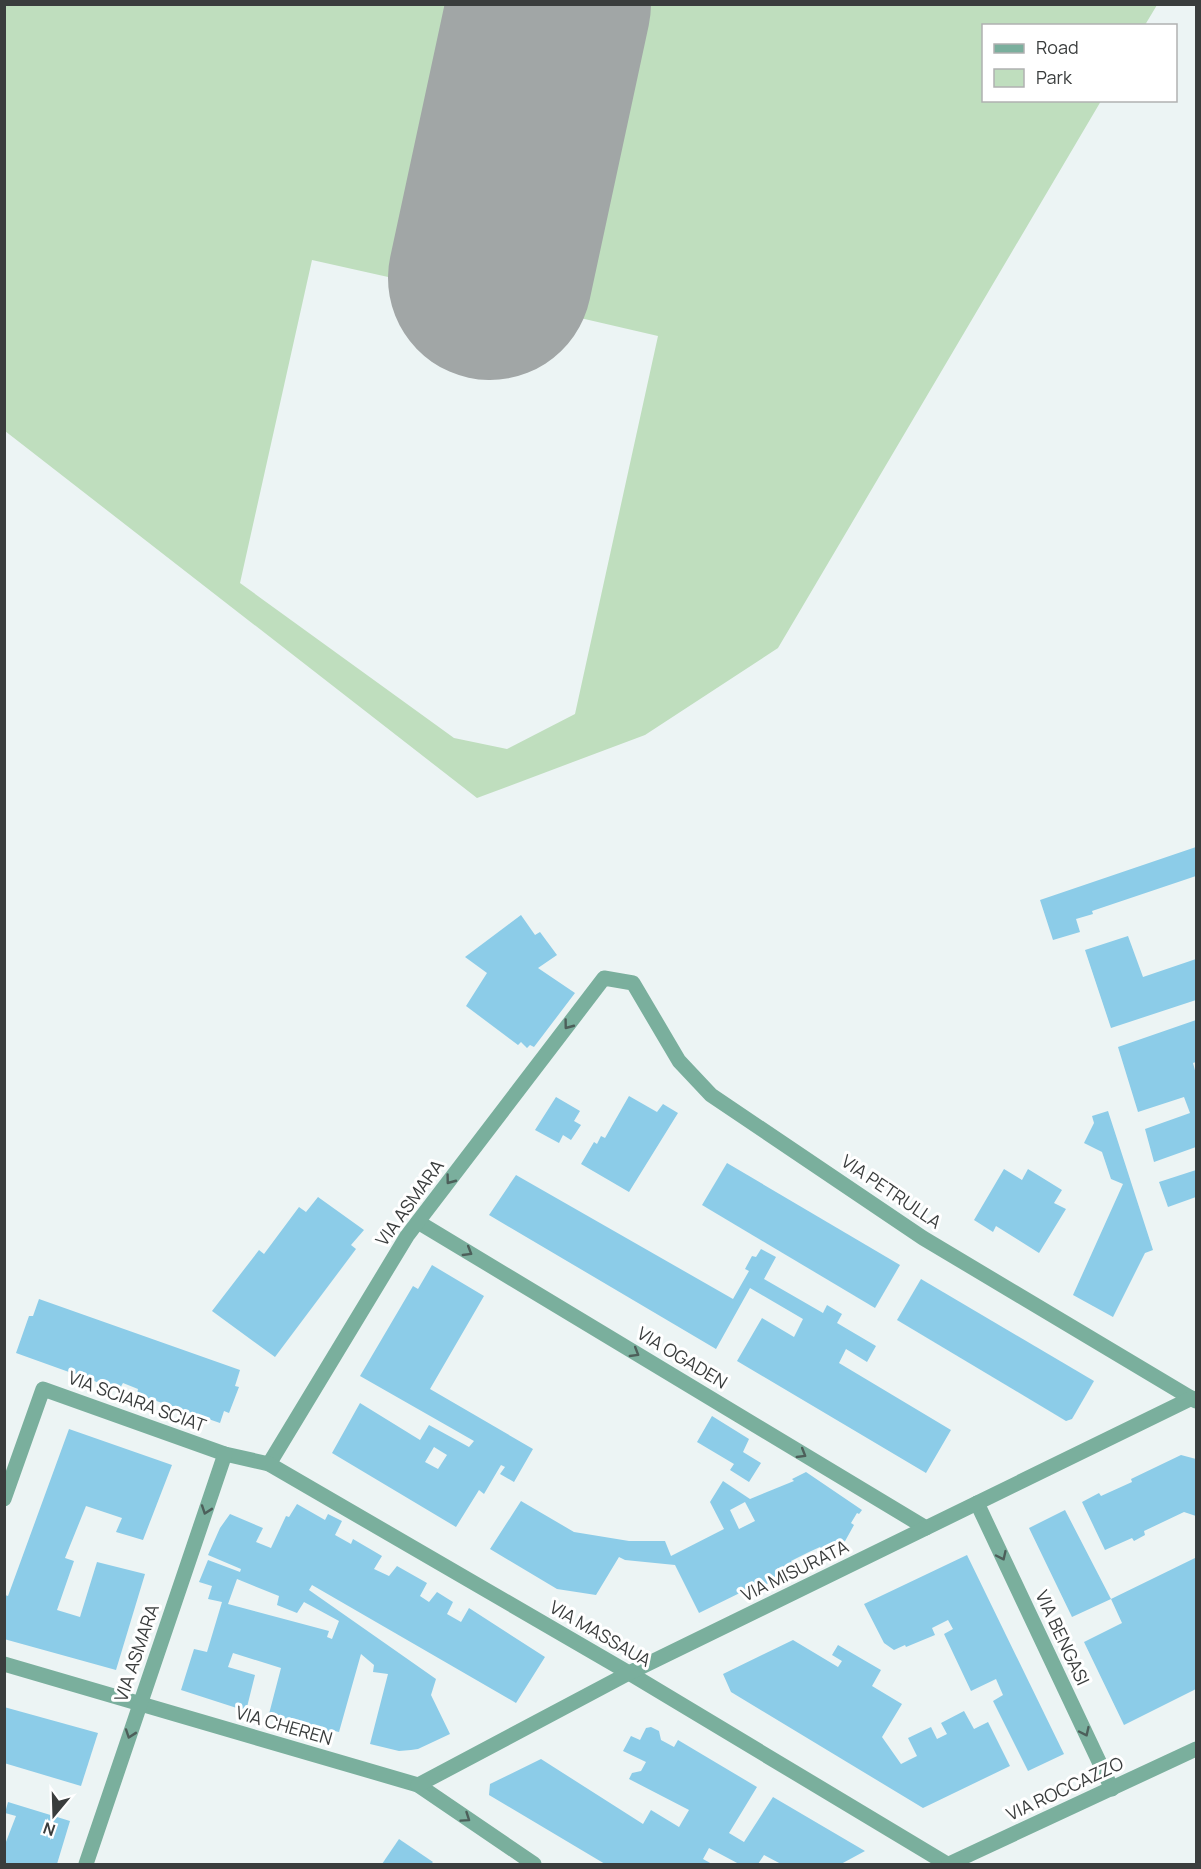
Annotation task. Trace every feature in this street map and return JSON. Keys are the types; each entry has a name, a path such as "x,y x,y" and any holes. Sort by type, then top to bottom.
{"street":[{"name":"VIA ASMARA","path":"270,1464 407,1236 604,978"},
{"name":"VIA PETRULLA","path":"604,978 633,983 679,1061 711,1095 923,1238 1194,1399"},
{"name":"VIA OGADEN","path":"418,1222 926,1528"},
{"name":"VIA SCIARA SCIAT","path":"4,1499 43,1389 225,1454"},
{"name":"VIA MISURATA","path":"418,1785 629,1673 1194,1399"},
{"name":"VIA ASMARA","path":"86,1864 225,1454"},
{"name":"VIA MASSAUA","path":"225,1454 270,1464 629,1673 948,1864"},
{"name":"VIA BENGASI","path":"977,1503 1112,1789"},
{"name":"VIA CHEREN","path":"4,1664 418,1785 534,1864"},
{"name":"VIA ROCCAZZO","path":"948,1864 1197,1749"}],"green space":[{"path":"4,5 465,5 406,281 312,260 240,583 454,738 507,749 575,714 658,336 576,317 643,5 1157,5 1146,24 982,24 982,102 1100,102 778,648 645,735 477,798 5,431"}],"building":[{"path":"1196,847 1196,876 1092,911 1093,914 1076,919 1080,932 1053,940 1040,900"},
{"path":"521,915 535,935 540,932 557,955 538,968 575,993 534,1047 530,1045 527,1048 521,1042 518,1045 466,1006 487,973 465,957"},
{"path":"1128,936 1143,977 1196,959 1196,1000 1111,1028 1085,950"},
{"path":"1196,1020 1196,1062 1193,1063 1196,1074 1196,1147 1154,1162 1145,1129 1190,1113 1184,1097 1138,1112 1118,1047"},
{"path":"629,1096 657,1112 663,1104 678,1113 629,1192 581,1164 594,1142 597,1144 601,1136 605,1138"},
{"path":"556,1097 580,1111 574,1121 581,1125 571,1140 563,1135 559,1143 535,1130"},
{"path":"1108,1111 1153,1250 1145,1253 1113,1317 1073,1295 1123,1184 1111,1179 1102,1152 1084,1143 1094,1123 1092,1116"},
{"path":"727,1163 900,1265 875,1308 702,1205"},
{"path":"1004,1169 1022,1180 1028,1169 1062,1190 1054,1203 1066,1209 1039,1253 996,1226 993,1232 974,1220"},
{"path":"1196,1170 1196,1197 1168,1207 1159,1182"},
{"path":"516,1175 733,1299 749,1271 745,1269 752,1256 756,1257 761,1249 776,1257 764,1279 823,1313 827,1305 842,1314 837,1323 876,1346 867,1362 846,1349 839,1363 951,1430 926,1473 737,1361 762,1318 794,1337 803,1319 750,1288 716,1349 489,1215"},
{"path":"318,1197 364,1230 351,1245 356,1249 275,1357 212,1311 259,1250 264,1254 299,1207 306,1212"},
{"path":"432,1265 484,1296 430,1389 533,1449 514,1482 500,1474 505,1467 501,1465 484,1494 479,1490 456,1527 332,1453 360,1403 420,1440 429,1425 469,1447 474,1441 360,1376 413,1286 418,1289","holes":["434,1447 447,1455 438,1469 425,1462"]},
{"path":"921,1279 1094,1381 1072,1419 1066,1421 897,1320"},
{"path":"39,1299 240,1370 235,1386 239,1387 229,1413 224,1411 220,1423 137,1394 138,1389 123,1383 119,1390 16,1353 29,1316 33,1316"},
{"path":"712,1416 749,1439 743,1452 761,1463 749,1482 730,1470 734,1464 697,1442"},
{"path":"69,1429 172,1465 143,1540 116,1532 122,1518 86,1506 65,1558 74,1561 57,1610 80,1617 97,1562 145,1574 116,1670 4,1639 5,1595 8,1596"},
{"path":"1181,1455 1196,1459 1196,1516 1184,1512 1144,1531 1145,1535 1134,1541 1132,1538 1105,1550 1082,1502 1099,1493 1101,1496 1132,1482 1131,1479"},
{"path":"806,1472 862,1510 859,1514 857,1513 851,1523 854,1525 844,1543 822,1553 820,1547 809,1552 791,1561 796,1570 754,1590 752,1587 699,1613 675,1565 625,1560 619,1557 596,1595 557,1589 490,1549 521,1501 574,1532 629,1541 665,1541 671,1556 724,1529 710,1502 723,1481 750,1499 794,1481 792,1479","holes":["745,1502 755,1521 739,1529 730,1510"]},
{"path":"297,1504 325,1520 328,1514 342,1521 335,1535 351,1544 353,1539 382,1556 374,1569 389,1576 397,1566 427,1583 420,1596 429,1602 437,1592 453,1602 447,1614 461,1622 469,1608 545,1657 516,1703 312,1585 309,1590 436,1679 431,1695 450,1734 411,1750 399,1751 370,1744 388,1674 373,1672 374,1665 361,1654 339,1732 330,1730 327,1743 305,1737 308,1724 269,1714 281,1668 233,1653 228,1667 255,1675 246,1711 181,1690 194,1649 207,1652 222,1602 208,1599 212,1586 199,1582 208,1560 240,1572 241,1569 208,1555 220,1528 230,1514 263,1528 256,1542 271,1548 286,1516 289,1517","holes":["237,1579 279,1596 277,1605 297,1613 304,1602 339,1621 332,1639 327,1637 329,1631 228,1604"]},
{"path":"1065,1510 1111,1599 1072,1617 1029,1528"},
{"path":"967,1555 1064,1754 1028,1771 993,1701 1003,1695 996,1679 971,1691 944,1634 953,1629 948,1620 932,1628 935,1635 894,1650 884,1643 864,1604"},
{"path":"1195,1558 1196,1689 1124,1725 1084,1642 1122,1623 1111,1599"},
{"path":"793,1640 838,1667 842,1661 832,1655 838,1645 881,1670 872,1686 902,1704 882,1737 901,1764 917,1756 908,1738 931,1727 937,1739 947,1734 941,1723 964,1711 974,1729 988,1722 1010,1766 923,1808 731,1692 723,1674"},
{"path":"4,1707 98,1733 81,1786 4,1763"},
{"path":"651,1727 659,1731 661,1740 674,1747 678,1740 757,1787 729,1833 744,1842 773,1797 865,1851 841,1864 781,1864 764,1855 758,1864 739,1864 709,1848 703,1859 712,1864 605,1864 489,1795 490,1784 541,1759 643,1824 651,1810 679,1827 689,1810 629,1779 632,1773 641,1771 646,1762 623,1751 631,1736 640,1740 646,1728"},
{"path":"8,1802 70,1821 57,1864 4,1864 4,1847 16,1816 5,1813"},
{"path":"399,1839 433,1862 431,1864 382,1864"}],"runway":[{"path":"490,278 549,4"}]}
